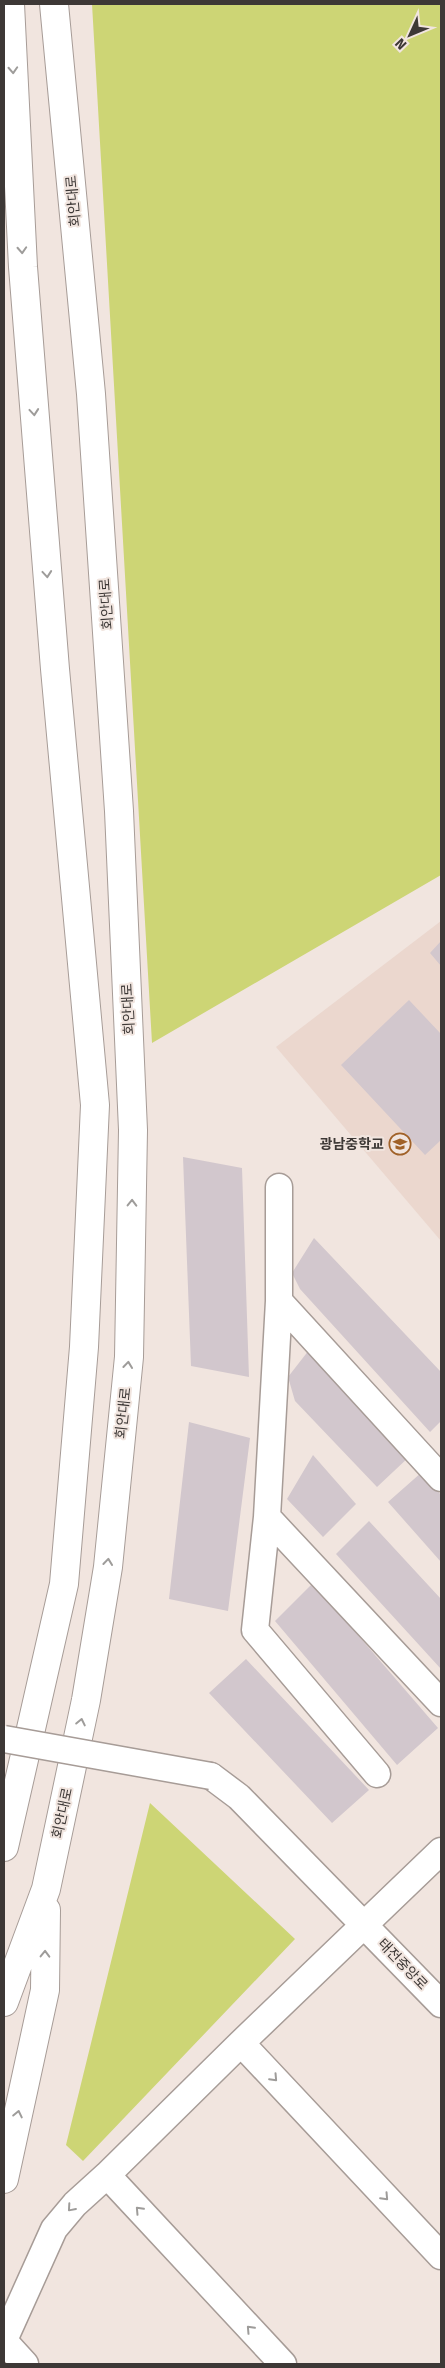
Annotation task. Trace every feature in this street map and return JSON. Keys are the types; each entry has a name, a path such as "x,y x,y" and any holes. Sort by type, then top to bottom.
{"highway":[{"path":"5,1840 64,1584 84,1347 95,1104 55,669 20,213 10,4"},
{"name":"회안대로","path":"4,2002 46,1889 86,1700 108,1567 129,1357 133,1130 119,811 91,394 54,4"},
{"path":"57,35 61,4"},
{"path":"4,150 20,213"},
{"path":"4,2179 45,1990 46,1889"}],"street":[{"path":"279,1187 279,1301 267,1517 255,1630 377,1774"},
{"path":"279,1301 441,1478"},
{"path":"267,1517 441,1703"},
{"name":"태전중앙로","path":"4,1739 211,1776 239,1797 441,2004"},
{"path":"25,2364 4,2340 54,2229 75,2204 441,1851"},
{"path":"240,2043 441,2256"},
{"path":"107,2175 283,2364"}],"shaded area":[{"name":"광남중학교","path":"441,921 441,1241 276,1047"}],"green space":[{"path":"92,4 441,4 441,875 152,1043"},
{"path":"150,1803 295,1939 83,2161 66,2145"}],"building":[{"path":"441,941 441,966 430,953"},
{"path":"409,1000 441,1034 441,1140 425,1155 341,1065"},
{"path":"183,1157 242,1168 249,1377 191,1366"},
{"path":"314,1238 441,1372 441,1421 430,1432 300,1289 292,1273"},
{"path":"309,1350 410,1456 377,1487 295,1401 288,1377"},
{"path":"189,1422 250,1438 228,1611 169,1599"},
{"path":"313,1455 356,1504 323,1537 287,1499"},
{"path":"422,1472 441,1495 441,1562 388,1502"},
{"path":"369,1521 441,1599 441,1669 336,1554"},
{"path":"313,1583 438,1728 397,1765 275,1621"},
{"path":"246,1659 369,1790 332,1823 209,1693"}],"place":[{"name":"광남중학교","path":"400,1144"}]}
